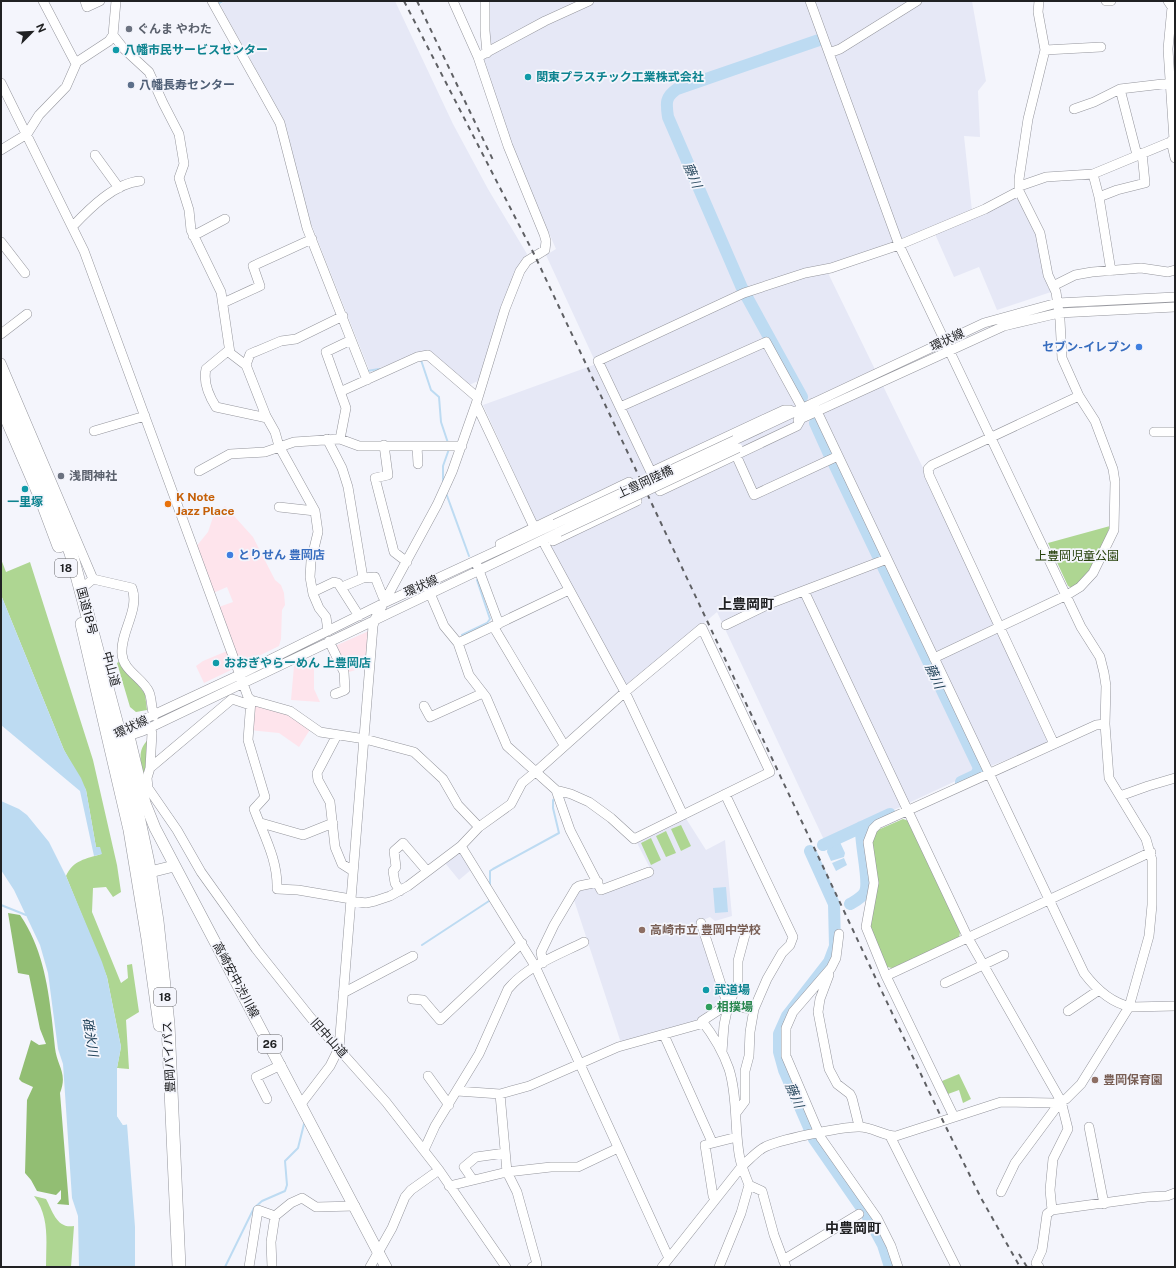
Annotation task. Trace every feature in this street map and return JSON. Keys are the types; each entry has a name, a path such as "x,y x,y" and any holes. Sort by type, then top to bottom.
{"highway":[{"name":"国道18号","path":"1,382 87,583"},
{"name":"国道18号","path":"1,405 41,498 62,555 80,620 121,734"},
{"name":"中山道","path":"87,583 121,734"},
{"name":"豊岡バイパス","path":"121,734 130,830 144,873 168,1024 179,1267"},
{"name":"豊岡バイパス","path":"144,873 160,1025 170,1267"}],"main road":[{"name":"高崎安中渋川線","path":"121,734 145,803 154,821 155,828 386,1267"},
{"path":"144,873 174,866"}],"street":[{"path":"42,1 76,64"},
{"path":"85,1 87,7 100,1"},
{"path":"1,150 27,134 39,115 66,87 76,64 109,41 113,35 116,1"},
{"path":"212,1 280,123 298,197 312,239 367,380"},
{"path":"301,1104 330,1066 339,1048 375,619 438,505 462,446 505,309 520,271 527,261 545,250 546,241 508,146 478,58 453,1"},
{"path":"485,1 487,53"},
{"path":"478,58 545,21 589,1"},
{"path":"662,1267 742,1166 757,1152 767,1146 807,1136 859,1126 890,1136 905,1134 1001,1102 1050,1103 1061,1101 1070,1096 1081,1084 1129,1007 1149,936 1153,871 1151,852 1142,832 1109,778 1107,771 1105,724 1106,686 1100,657 1081,627 899,245 810,1"},
{"path":"829,53 840,49 916,1"},
{"path":"934,658 1067,595 1080,587 1093,573 1114,530 1114,482 1112,469 1095,421 1079,396 1062,358 1058,308 1053,286 1048,275 1040,233 1019,188 1028,119 1045,50 1038,12 1039,1"},
{"path":"1106,1 1111,1"},
{"path":"1168,1 1174,12 1168,49 1175,158"},
{"path":"113,35 128,53 149,72 162,103 179,134 184,164 179,178 189,210 191,230 221,292 230,353 247,366 267,418 276,432 279,446 315,511 318,532 311,561 310,577 313,592 319,608 326,617 328,631"},
{"path":"1045,50 1101,47"},
{"path":"1,83 73,226 92,273 251,703 248,740 265,797 254,809 271,848 277,889 298,890 366,903 400,891 461,846 479,827 511,804 522,783 534,772 564,745 625,692 702,628 770,772 634,839 611,818 589,802 571,794 556,790 534,772 507,746 483,693 469,675 458,643 444,626 426,584"},
{"path":"1074,109 1094,102 1120,88 1171,83"},
{"path":"1099,197 1117,190 1146,183 1120,88"},
{"path":"735,445 660,491 598,361 744,293 805,273 831,268 899,245 985,209 1019,188 1046,177 1092,174 1174,140"},
{"path":"95,155 119,188"},
{"path":"1092,174 1099,197 1111,271"},
{"path":"73,226 99,199 130,182 140,181"},
{"path":"193,236 225,219"},
{"path":"223,303 260,286 253,266 312,239"},
{"path":"1,242 25,273"},
{"path":"1053,286 1075,275 1141,268 1168,272 1175,270"},
{"name":"環状線","path":"735,445 803,414 944,341 984,323 1058,308 1175,297"},
{"name":"環状線","path":"815,407 1004,326 1058,308 1175,307"},
{"path":"1,334 27,314"},
{"path":"247,366 250,354 281,341 296,339 342,316"},
{"path":"340,439 342,421 346,408 342,391 326,352 351,340"},
{"path":"620,407 766,342 803,414"},
{"path":"229,350 209,364 206,369 205,380 212,400 216,407 267,418"},
{"path":"342,391 417,357 428,355 477,401 534,527"},
{"path":"1,363 87,583 132,588 134,595 133,606 122,654 124,662 149,692 154,716"},
{"path":"1054,744 929,475 928,469 932,465 1079,396"},
{"path":"815,407 1048,900 1089,980 1099,990 1113,1000 1129,1007 1175,1006"},
{"name":"環状線","path":"735,445 793,413 803,414"},
{"path":"94,431 145,416"},
{"path":"1154,432 1175,432"},
{"path":"327,439 342,468 348,487 362,578"},
{"path":"199,470 230,454 265,452 294,442 340,439 359,446 462,446"},
{"path":"384,445 388,475 375,478 394,552 407,562"},
{"path":"651,472 735,445"},
{"path":"735,445 754,495 838,456"},
{"name":"上豊岡陸橋","path":"557,528 735,445"},
{"path":"417,446 418,464"},
{"path":"481,564 492,570 637,500 629,482 484,552 481,564 496,625 564,745"},
{"path":"279,507 315,511"},
{"name":"環状線","path":"121,734 154,716 329,641 430,594 481,564 557,528"},
{"path":"545,545 625,692 683,815"},
{"path":"726,625 769,604 887,559"},
{"name":"環状線","path":"121,734 149,727 328,631 359,616 386,600 481,564"},
{"path":"342,587 362,578 375,577 383,597 386,600"},
{"path":"313,592 334,582 338,583 342,587 359,616"},
{"path":"458,643 569,590"},
{"path":"804,591 968,938 1061,1101 1068,1129 1053,1159 1050,1190 1052,1210"},
{"path":"329,641 344,672 346,685 345,690 335,694"},
{"path":"424,706 430,717 483,693"},
{"path":"150,768 232,699 290,711 320,732 365,739 417,754 443,779 458,805 479,827"},
{"path":"954,1117 886,976 866,927 874,883 868,842 873,829 878,824 1096,725 1105,724"},
{"name":"旧中山道","path":"149,727 152,733 150,768 147,778 148,788 177,830 201,872 256,949 311,1018 339,1048 424,1150 506,1267"},
{"path":"338,735 317,773 318,780 330,802 335,847 342,864 353,871"},
{"path":"1120,796 1175,778"},
{"path":"556,790 570,830 601,890 649,872"},
{"path":"726,794 793,937 767,979 754,1009 750,1032 749,1056 745,1071 746,1101 736,1113"},
{"path":"154,821 166,815"},
{"path":"261,824 303,835 332,823"},
{"path":"400,891 395,883 393,871 396,867 394,851 403,844 427,871"},
{"path":"461,846 522,943 539,965 580,1065 667,1254 670,1257"},
{"path":"886,976 1151,852"},
{"path":"539,965 541,952 576,888 598,882"},
{"path":"701,923 728,1006"},
{"path":"722,1052 724,1025 728,1006 738,983 738,962 746,931"},
{"path":"839,934 836,958 820,999 818,1012 830,1069 837,1084 850,1094 859,1126"},
{"path":"424,1150 435,1126 479,1054 508,989 515,981 539,965 584,942"},
{"path":"412,999 423,1000 440,1020 522,943"},
{"path":"945,983 1004,954"},
{"path":"343,992 413,956"},
{"path":"831,968 793,1012 786,1028 784,1040 786,1056 790,1069 818,1134 877,1218 891,1246 898,1267"},
{"path":"1068,1011 1099,990"},
{"path":"754,1009 725,1006 702,1021 722,1052 729,1069 742,1166 750,1185 762,1191 774,1235 784,1264 859,1214"},
{"path":"457,1091 500,1094 529,1086 580,1065 618,1047 704,1023"},
{"path":"664,1035 712,1142"},
{"path":"267,1099 256,1077 281,1065"},
{"path":"428,1076 449,1105"},
{"path":"500,1094 507,1172 517,1192 534,1248 537,1264 532,1267"},
{"path":"1001,1192 1015,1163 1061,1101"},
{"path":"1089,1127 1104,1204"},
{"path":"890,1136 956,1267"},
{"path":"715,1199 713,1196 705,1146 712,1142 737,1137"},
{"path":"450,1186 507,1172 578,1166 618,1148"},
{"path":"473,1180 464,1167 476,1157 505,1153"},
{"path":"370,1267 392,1228 406,1197 411,1190 439,1170"},
{"path":"719,1267 741,1213 750,1185"},
{"path":"1039,1267 1036,1263 1042,1250 1047,1214 1052,1210 1147,1197 1167,1196 1175,1193"},
{"path":"272,1267 271,1242 275,1216 291,1203 302,1198 316,1207 355,1206"},
{"path":"249,1267 258,1210 275,1216"}],"shaded area":[{"path":"225,1 395,1 453,124 488,189 527,254 516,272 480,380 467,386 420,352 370,372 308,216 285,122 220,5"},
{"path":"488,1 972,1 986,81 978,91 980,137 964,136 972,211 831,266 805,271 594,359 546,255 556,249 514,154 483,58"},
{"path":"1015,197 1019,199 1038,236 1051,292 997,310 979,267 954,277 935,234"},
{"path":"827,271 924,470 1049,739 1048,744 975,772 825,842 717,612 626,689 549,546 641,503 630,479 536,521 483,405 599,363 749,295"},
{"path":"225,506 253,537 275,580 281,585 284,593 285,605 282,610 281,639 279,646 238,666 216,608 233,602 227,587 211,594 195,548 208,532 213,517"},
{"path":"371,630 368,666 346,673 335,646"},
{"path":"227,651 233,669 204,683 196,666 203,661"},
{"path":"310,659 314,668 314,689 320,702 291,700 294,666"},
{"path":"252,705 278,708 311,728 299,747 279,733 250,730"},
{"name":"高崎市立 豊岡中学校","path":"685,817 706,850 725,840 732,916 715,921 710,917 699,922 724,1000 722,1005 700,1022 621,1043 574,900 578,891 595,886 598,893 652,872 636,841"},
{"path":"460,852 472,869 459,880 445,863"}],"green space":[{"name":"上豊岡児童公園","path":"1110,526 1098,558 1079,584 1072,588 1068,586 1048,543"},
{"path":"1,559 6,572 30,562 93,760 117,865 121,892 113,897 106,887 93,888 92,912 121,983 128,978 127,965 132,964 139,1012 126,1020 129,1069 117,1068 121,1047 107,977 66,876 76,863 101,854 96,847 86,790 64,750 1,595"},
{"path":"120,661 145,694 147,710 136,712 130,707 117,663"},
{"path":"149,739 148,765 144,779 140,757 142,748"},
{"path":"903,819 909,821 960,932 959,938 892,968 887,967 870,927 878,882 872,842 876,832 880,829"},
{"path":"681,825 691,846 681,851 671,829"},
{"path":"666,831 676,853 666,857 656,836"},
{"path":"651,838 661,860 651,865 641,843"},
{"path":"8,913 20,915 29,930 42,962 46,979 56,1054 63,1080 60,1093 69,1205 57,1204 61,1199 61,1190 56,1195 37,1191 25,1173 27,1100 33,1087 19,1079 31,1040 39,1045 46,1044 40,1029 29,975 18,973"},
{"path":"959,1074 971,1099 963,1103 959,1090 948,1094 942,1081"},
{"path":"34,1196 46,1199 53,1214 63,1225 74,1226 71,1267 46,1267 45,1221 43,1212"}],"water":[{"path":"1,595 64,750 81,778 86,790 96,847 100,847 102,854 94,856 80,791 1,725"},
{"name":"碓氷川","path":"1,801 19,809 27,815 49,842 66,876 107,977 121,1047 117,1068 117,1116 123,1125 127,1124 135,1227 135,1267 79,1267 78,1216 72,1198 63,1064 58,1049 48,973 40,945 14,890 1,870"},
{"path":"839,840 845,853 844,857 831,861 827,852 828,845"},
{"path":"844,858 847,865 836,871 832,863"},
{"path":"726,887 728,912 715,913 713,888"}],"pier":[{"path":"117,1068 119,1068 119,1116 124,1123 129,1124 123,1125 117,1116"}],"waterway":[{"path":"219,5 218,4 223,1"},
{"name":"藤川","path":"802,397 742,288 668,117 667,101 670,95 677,89 819,40"},
{"path":"421,360 431,390 439,397 441,422 448,443"},
{"path":"367,369 367,371 379,369"},
{"name":"藤川","path":"815,423 829,454"},
{"path":"443,484 443,466 449,449"},
{"name":"藤川","path":"834,464 979,768 976,775 961,782"},
{"path":"446,493 469,556"},
{"path":"462,635 487,623 490,619 477,580"},
{"path":"490,884 490,871 559,833 553,808 553,800 556,798"},
{"name":"藤川","path":"823,845 890,814"},
{"name":"藤川","path":"850,904 862,896 866,887 866,872 861,827"},
{"name":"藤川","path":"810,851 834,904 835,946 829,962 787,1016 779,1034 779,1052 784,1070 814,1139 868,1217 883,1245 890,1267"},
{"path":"422,945 489,901"},
{"path":"1,905 26,915"},
{"path":"225,1267 254,1208 262,1201 285,1191 287,1185 285,1161 298,1148 304,1124"}],"railway":[{"path":"404,1 535,256 943,1121 981,1198 1020,1267"},
{"path":"417,1 493,160"},
{"path":"1019,1254 1027,1267"}],"place":[{"name":"ぐんま やわた","path":"129,29"},
{"name":"八幡市民サービスセンター","path":"116,50"},
{"name":"関東プラスチック工業株式会社","path":"528,77"},
{"name":"八幡長寿センター","path":"131,85"},
{"name":"セブン-イレブン","path":"1139,347"},
{"name":"浅間神社","path":"61,476"},
{"name":"一里塚","path":"25,489"},
{"name":"K Note Jazz Place","path":"168,504"},
{"name":"とりせん 豊岡店","path":"230,555"},
{"name":"おおぎやらーめん 上豊岡店","path":"216,663"},
{"name":"高崎市立 豊岡中学校","path":"642,930"},
{"name":"武道場","path":"706,990"},
{"name":"相撲場","path":"709,1007"},
{"name":"豊岡保育園","path":"1095,1080"}],"district":[{"name":"上豊岡町","path":"746,604"},
{"name":"中豊岡町","path":"853,1228"}]}
